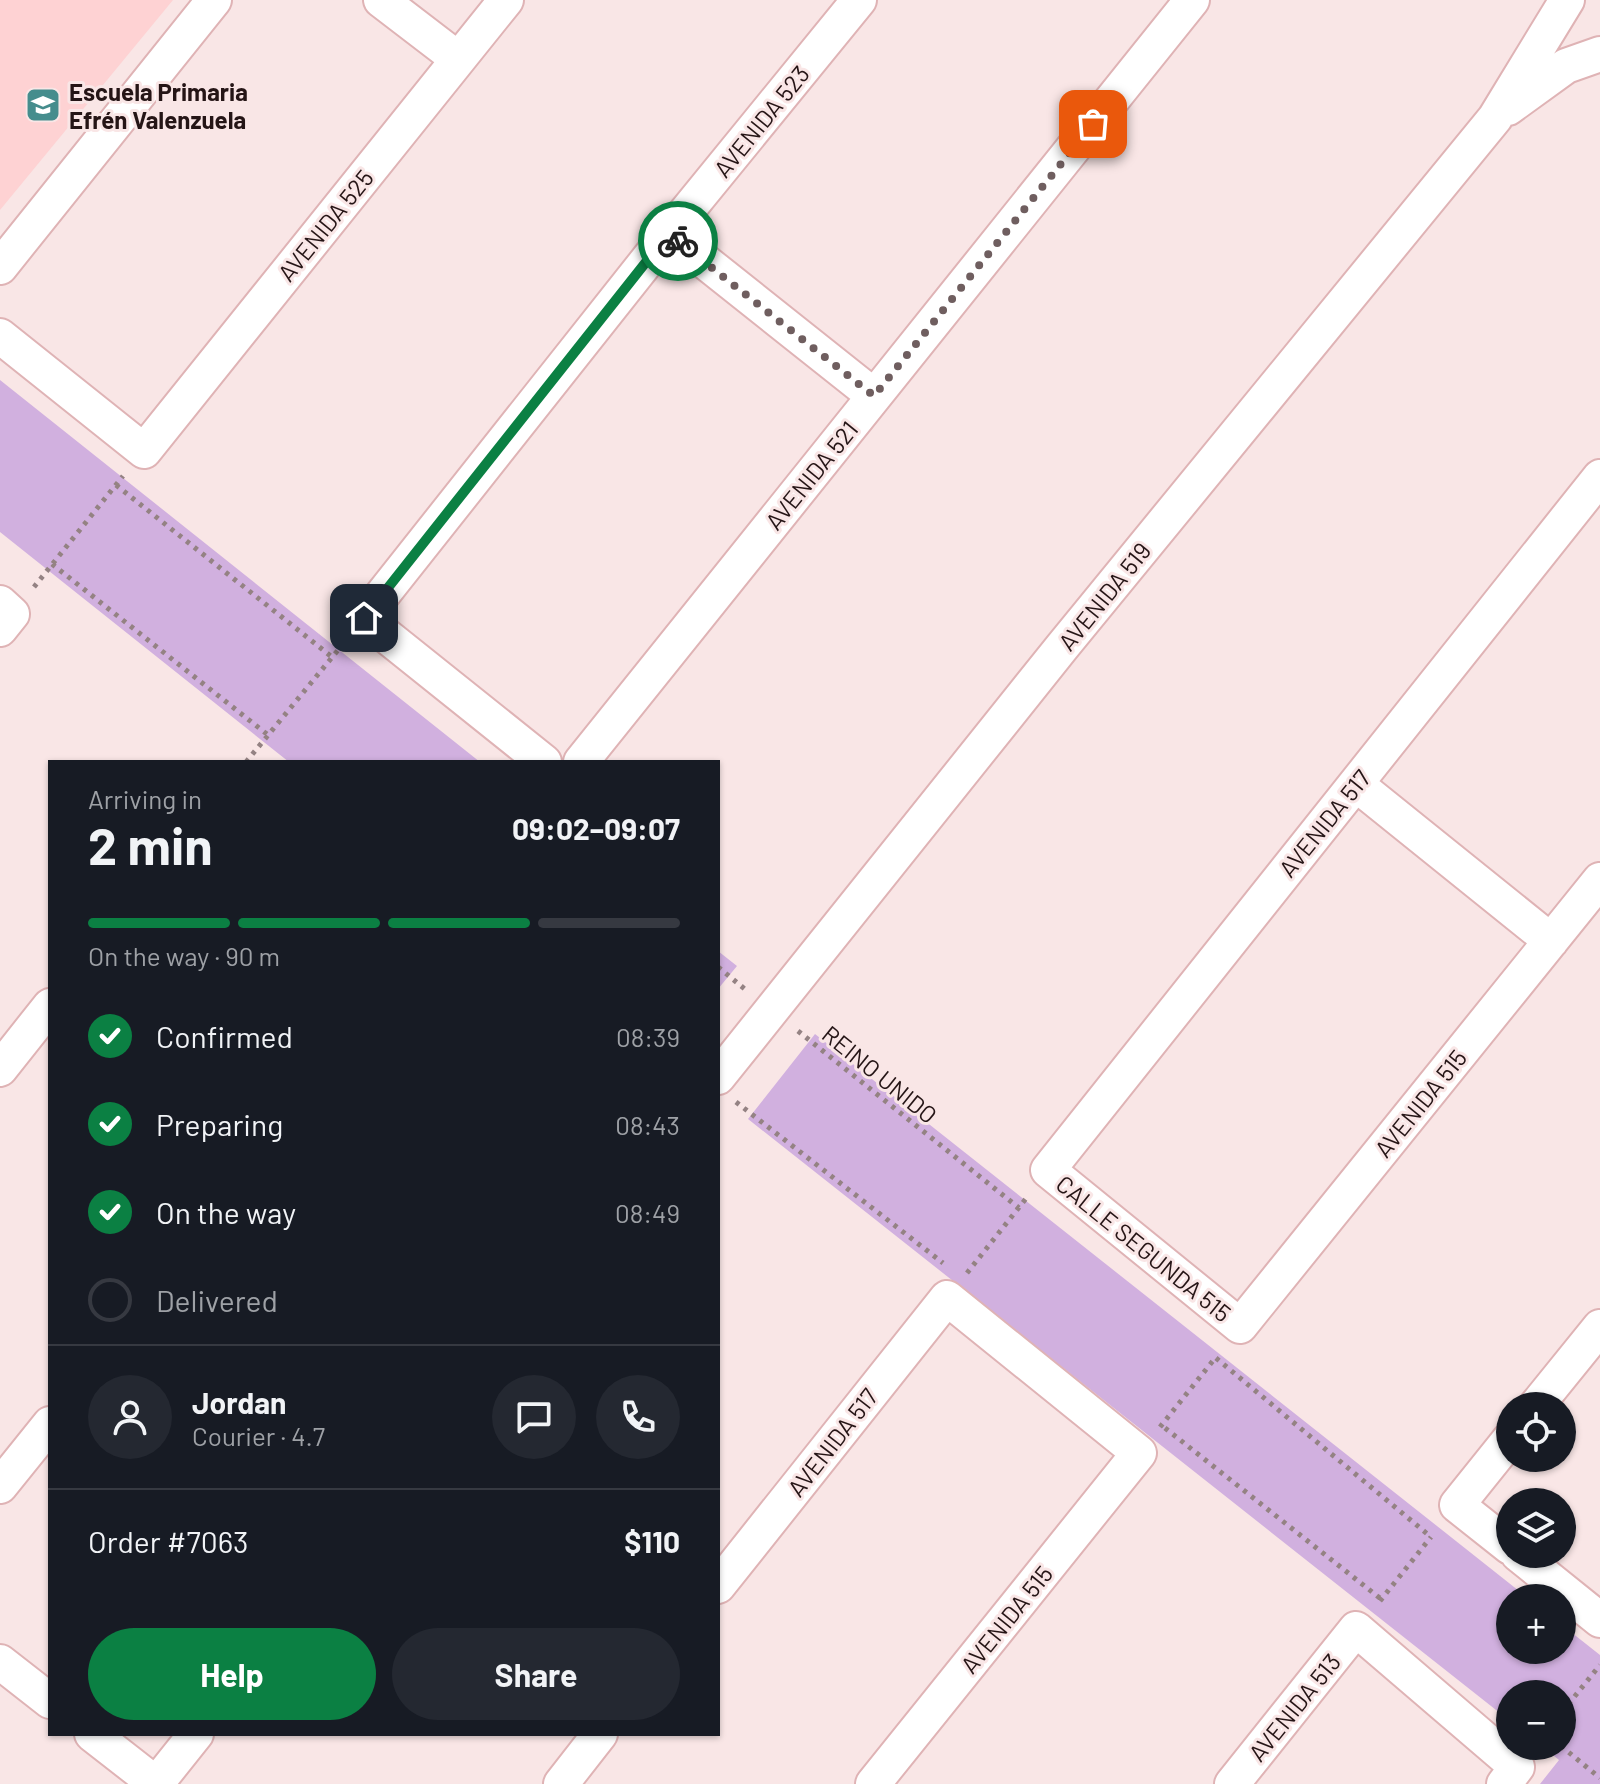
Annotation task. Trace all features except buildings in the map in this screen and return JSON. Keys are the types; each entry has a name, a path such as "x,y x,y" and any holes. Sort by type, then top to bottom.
{"street":[{"path":"0,267 214,0"},
{"path":"381,0 458,59"},
{"name":"AVENIDA 525","path":"144,451 506,0"},
{"name":"AVENIDA 523","path":"364,618 669,233 859,0"},
{"name":"AVENIDA 521","path":"583,760 1192,0"},
{"name":"AVENIDA 519","path":"724,1088 772,1011 1072,634 1495,118 1567,0"},
{"name":"AVENIDA 519","path":"1495,118 1566,66 1600,54"},
{"path":"669,233 874,396"},
{"path":"0,336 144,451"},
{"name":"AVENIDA 517","path":"1048,1170 1600,477"},
{"path":"364,618 542,760"},
{"path":"1356,784 1551,941"},
{"name":"AVENIDA 515","path":"1240,1326 1600,880"},
{"path":"0,1069 48,1009"},
{"name":"CALLE SEGUNDA 515","path":"1048,1170 1240,1326"},
{"path":"955,1289 1139,1453"},
{"name":"AVENIDA 517","path":"720,1583 955,1289"},
{"path":"1547,1392 1600,1327"},
{"path":"0,1486 48,1426"},
{"name":"AVENIDA 515","path":"873,1784 1139,1453"},
{"path":"1496,1456 1457,1505 1496,1536"},
{"path":"1535,1568 1600,1620"},
{"path":"1356,1629 1511,1776"},
{"name":"AVENIDA 513","path":"1232,1784 1356,1629"},
{"path":"0,1662 48,1699"},
{"path":"95,1736 156,1784 194,1736"},
{"path":"561,1784 598,1736"}],"path":[{"path":"4,615 52,564 144,451"},
{"path":"116,485 332,657"},
{"path":"52,564 268,735"},
{"path":"248,760 364,618"},
{"name":"REINO UNIDO","path":"720,969 1019,1208"},
{"path":"724,1088 955,1289 1048,1170"},
{"path":"1139,1453 1240,1326"},
{"path":"1216,1358 1431,1537"},
{"path":"1162,1425 1381,1599"},
{"path":"1356,1629 1457,1505"},
{"path":"1576,1695 1599,1667"},
{"path":"1576,1758 1600,1778"}],"shaded area":[{"name":"Escuela Primaria Efrén Valenzuela","path":"0,0 173,0 0,210"},
{"path":"0,380 477,760 286,760 0,532"},
{"path":"720,953 737,966 720,987"},
{"path":"815,1034 1510,1584 1496,1584 1496,1664 1576,1664 1576,1636 1600,1655 1600,1784 1540,1784 1559,1760 1576,1760 1576,1680 1496,1680 1496,1710 748,1119"}],"way so far":[{"path":"678,241 874,396 1093,124"}],"place":[{"name":"Escuela Primaria Efrén Valenzuela","path":"43,105"}],"route":[{"path":"364,618 669,233 678,241"}]}
